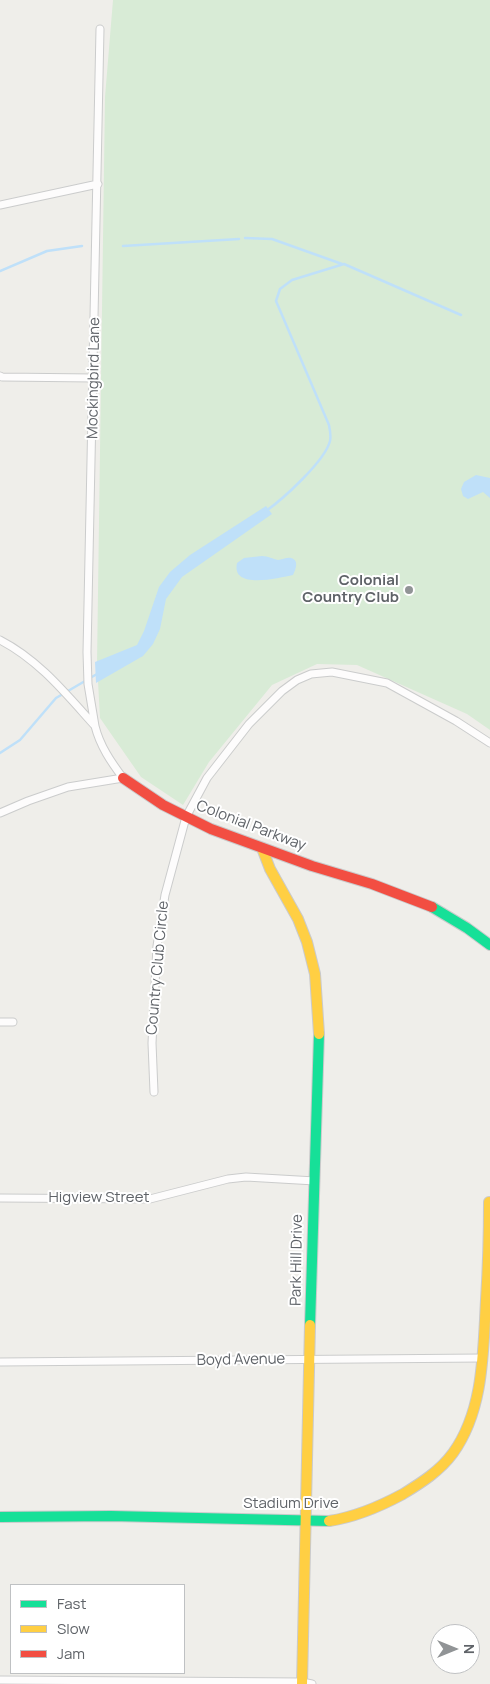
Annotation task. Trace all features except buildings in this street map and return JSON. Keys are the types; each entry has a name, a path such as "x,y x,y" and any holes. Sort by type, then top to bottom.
{"street":[{"name":"Mockingbird Lane","path":"94,726 88,673 100,29"},
{"path":"0,205 98,184"},
{"path":"0,376 94,378"},
{"path":"0,640 25,655 45,671 94,726 97,737 123,778 68,787 0,813"},
{"name":"Country Club Circle","path":"154,1092 152,1043 157,946 165,895 186,818 207,778 249,724 282,691 297,680 311,674 332,672 387,683 456,721 490,744"},
{"name":"Colonial Parkway","path":"123,778 162,805 210,830 312,866 372,884 435,908 490,945"},
{"name":"Park Hill Drive","path":"262,848 270,869 298,919 307,942 315,974 319,1030 302,1683"},
{"path":"0,1022 13,1022"},
{"name":"Higview Street","path":"0,1198 150,1198 228,1179 246,1177 315,1181"},
{"name":"Stadium Drive","path":"0,1517 110,1516 328,1521 348,1519 373,1510 415,1487 438,1471 458,1446 471,1419 478,1393 488,1260 489,1202"},
{"name":"Boyd Avenue","path":"0,1362 482,1358"},
{"path":"0,1680 312,1684"}],"green space":[{"name":"Colonial Country Club","path":"113,0 490,0 490,730 467,714 357,665 317,664 272,685 209,762 183,805 141,777 100,718 97,663 105,97"}],"water":[{"path":"476,475 490,478 490,498 483,492 468,499 463,496 461,489 464,482"},
{"path":"266,506 272,514 182,577 166,599 160,629 153,644 143,656 96,683 95,662 137,645 144,631 159,587 170,572 190,555"},
{"path":"262,556 278,560 294,559 296,566 293,575 267,580 241,577 237,571 237,563 244,558"}],"waterway":[{"path":"245,238 272,239 342,264"},
{"path":"123,246 239,239"},
{"path":"0,271 47,251 82,246"},
{"path":"266,511 312,469 327,449 330,441 329,425 276,301 280,289 292,280 344,264 461,315"},
{"path":"0,753 20,740 56,698 97,674"}],"traffic: fast":[{"path":"432,907 467,928 490,945"},
{"path":"310,1325 319,1034"},
{"path":"0,1517 111,1516 329,1521"}],"traffic: slow":[{"path":"262,848 270,869 298,919 307,942 315,974 319,1034"},
{"path":"329,1521 367,1511 410,1490 442,1465 453,1453 463,1436 471,1418 480,1380 488,1264 489,1202"},
{"path":"302,1684 310,1325"}],"traffic: jam":[{"path":"123,778 163,805 211,829 312,866 372,884 432,907"}],"place":[{"name":"Colonial Country Club","path":"409,590"}]}
